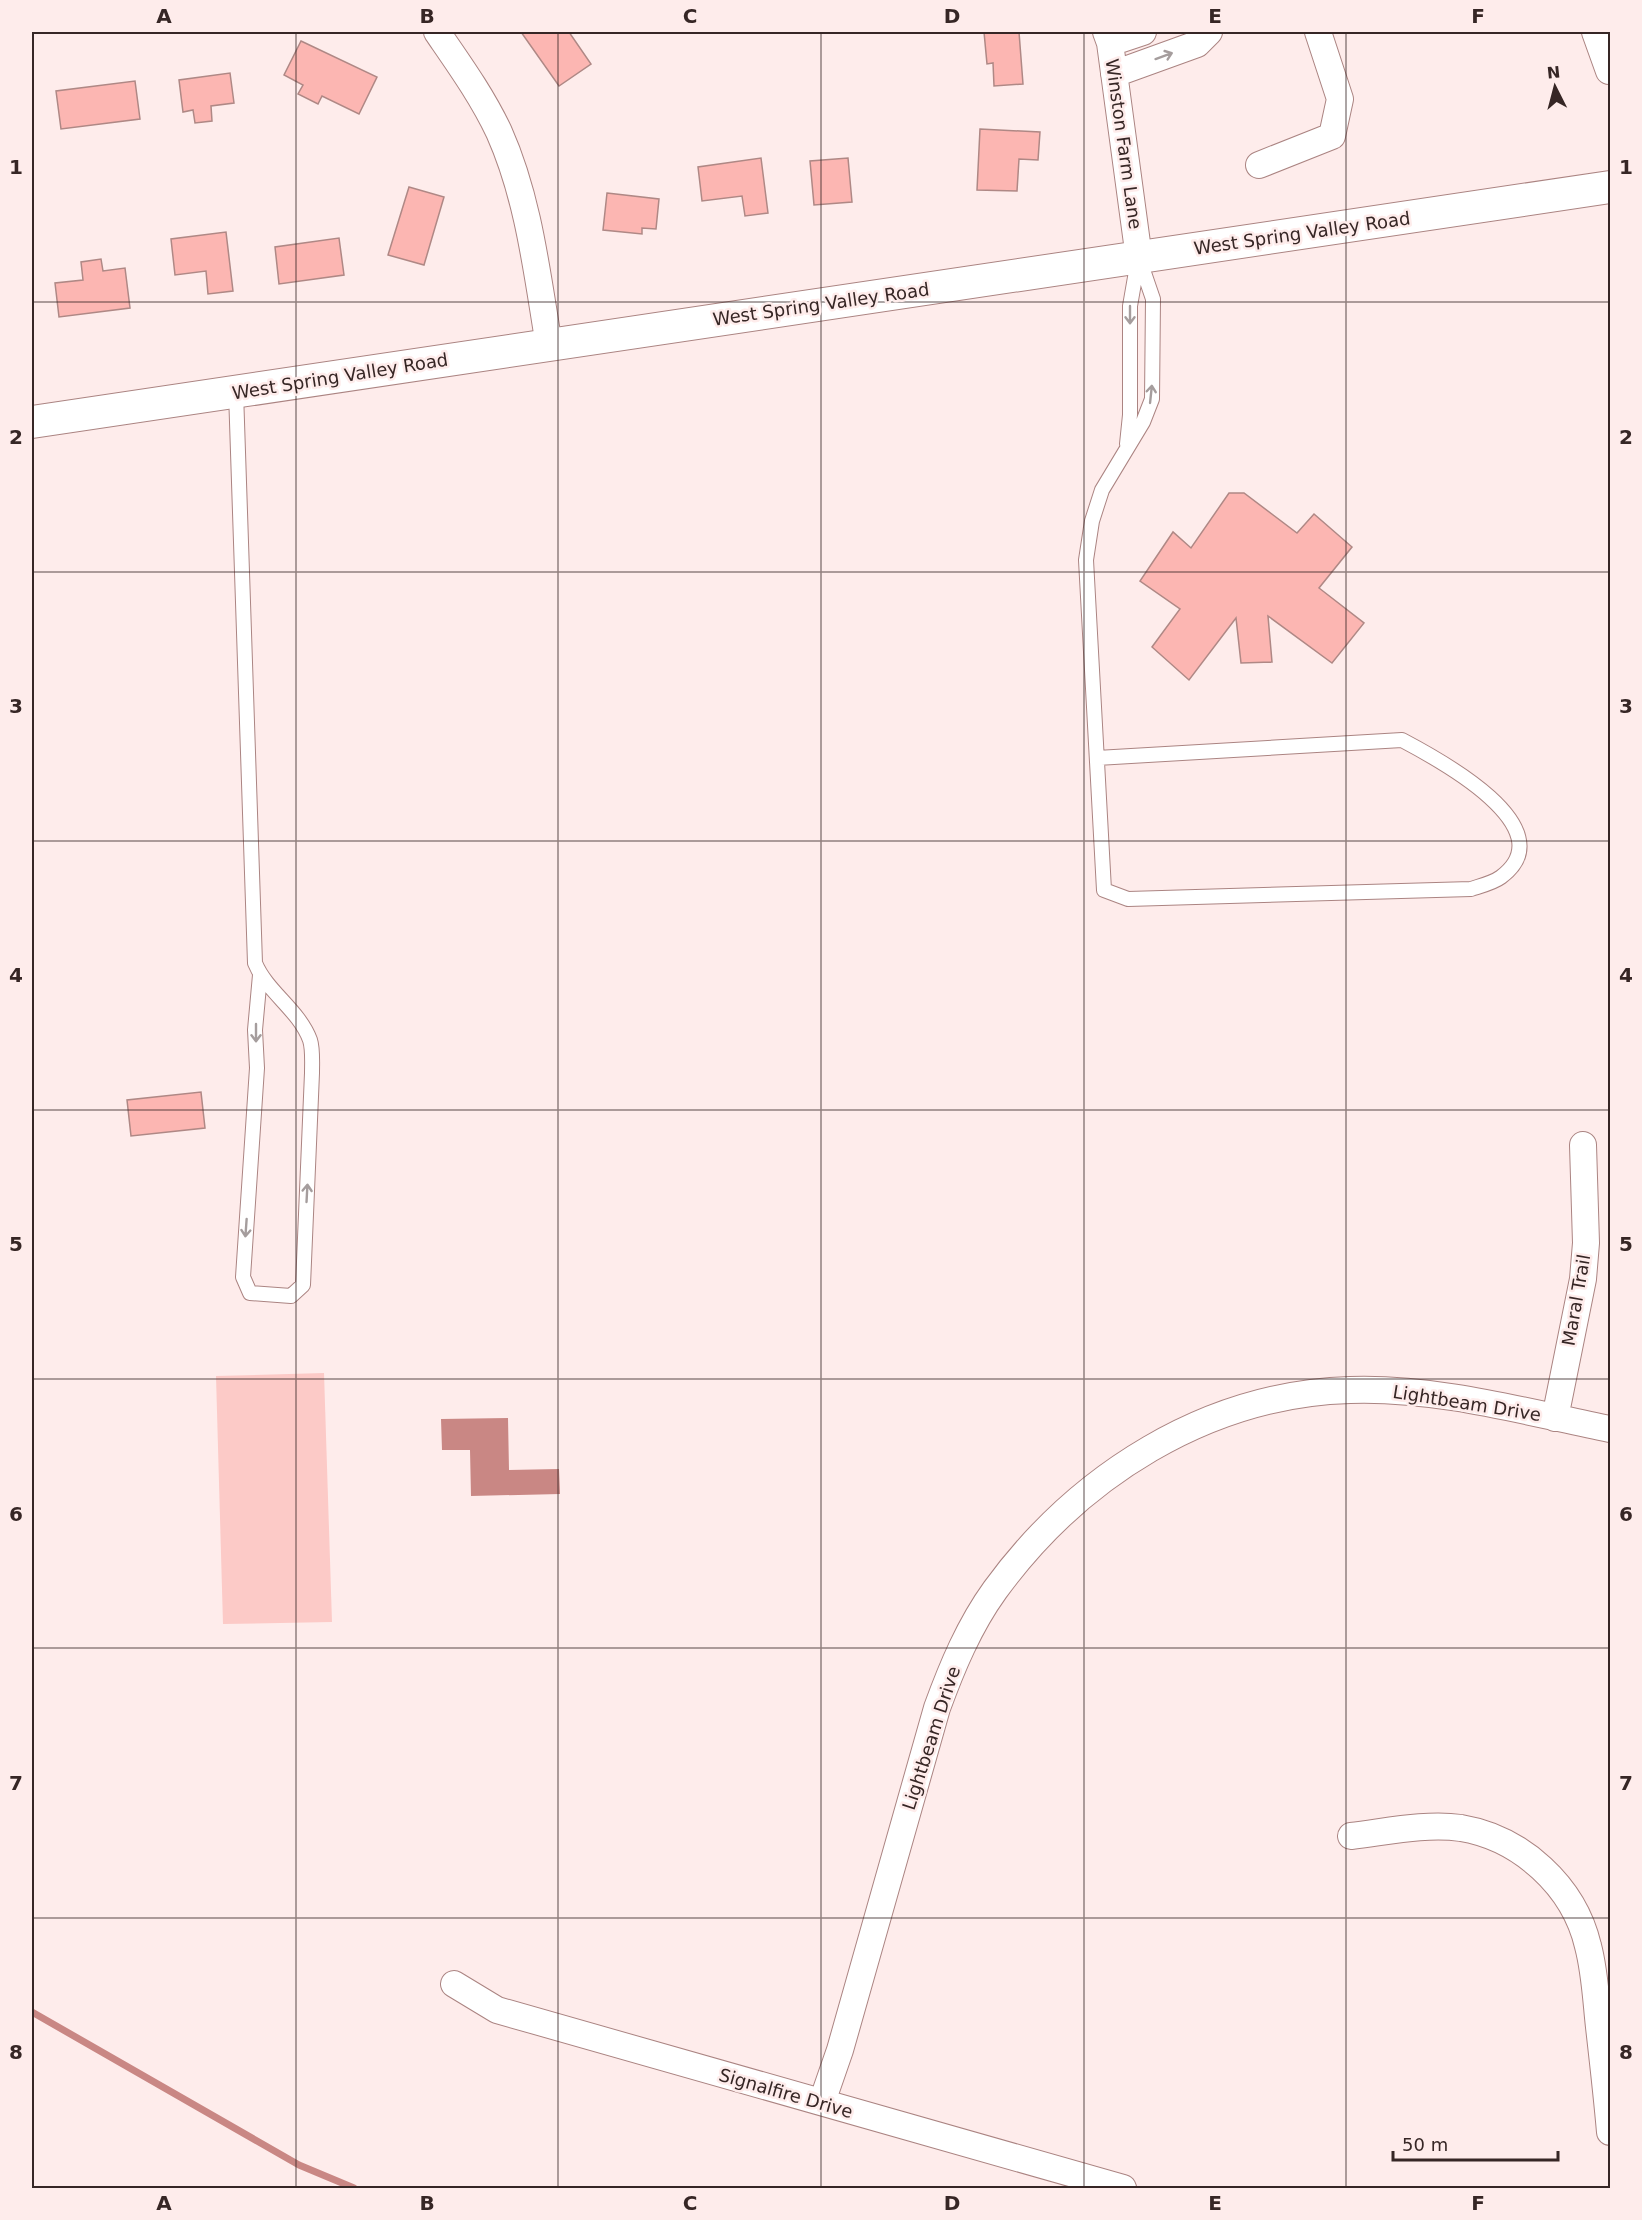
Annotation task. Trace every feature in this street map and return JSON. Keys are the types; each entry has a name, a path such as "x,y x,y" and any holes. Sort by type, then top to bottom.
{"street":[{"path":"437,32 481,96 514,172 530,231 549,345"},
{"path":"1108,37 1143,32"},
{"path":"1114,74 1197,44 1209,32"},
{"path":"1259,165 1332,136 1340,99 1318,32"},
{"path":"1596,32 1609,71"},
{"name":"Winston Farm Lane","path":"1108,37 1139,258"},
{"name":"West Spring Valley Road","path":"32,422 1611,188"},
{"name":"Maral Trail","path":"1555,1418 1583,1279 1586,1243 1583,1146"},
{"name":"Lightbeam Drive","path":"822,2102 840,2050 937,1708 952,1667 994,1592 1023,1554 1056,1519 1092,1487 1167,1440 1220,1415 1262,1402 1306,1394 1349,1390 1389,1390 1433,1394 1611,1430"},
{"path":"1351,1836 1434,1827 1460,1828 1485,1834 1509,1844 1524,1853 1545,1871 1573,1909 1588,1944 1595,1986 1611,2132"},
{"name":"Signalfire Drive","path":"454,1984 497,2010 1123,2188"}],"lane":[{"path":"1127,446 1130,415 1130,306 1139,258"},
{"path":"1097,758 1402,740 1446,763 1509,814 1520,837 1515,862 1500,878 1471,890 1128,899 1104,890 1086,560 1092,521 1102,490 1143,423 1152,399 1153,300 1139,258"},
{"path":"236,392 255,963 260,975 303,1026 311,1041 312,1073 303,1285 291,1296 250,1293 243,1278 257,1068 255,1030 260,975"}],"shaded area":[{"path":"324,1373 332,1622 223,1624 216,1376"},
{"path":"508,1418 509,1470 559,1469 560,1494 471,1496 470,1450 442,1450 441,1419"}],"building":[{"path":"521,32 569,32 591,64 559,86"},
{"path":"984,32 1019,32 1023,84 994,86 993,63 987,64"},
{"path":"301,41 377,77 359,114 322,96 318,104 298,94 303,85 284,75"},
{"path":"230,73 234,103 211,106 212,121 195,123 193,110 183,112 179,80"},
{"path":"135,81 140,119 61,129 56,91"},
{"path":"980,129 1040,132 1038,160 1019,159 1017,191 977,190"},
{"path":"761,158 768,213 745,216 742,196 702,201 698,167"},
{"path":"848,158 852,202 814,205 810,161"},
{"path":"409,187 444,197 424,265 388,255"},
{"path":"607,193 659,199 656,229 642,228 642,234 603,230"},
{"path":"226,232 233,291 208,294 206,271 175,275 171,239"},
{"path":"339,238 344,275 279,284 275,247"},
{"path":"101,259 103,271 125,268 130,308 59,317 55,283 83,280 81,262"},
{"path":"1229,493 1244,493 1297,533 1314,514 1352,547 1319,588 1364,623 1332,663 1268,616 1272,662 1241,663 1236,618 1189,680 1152,647 1180,609 1140,581 1173,532 1191,548"},
{"path":"201,1092 205,1128 131,1136 127,1100"}],"waterway":[{"path":"32,2012 299,2165 354,2188"}]}
